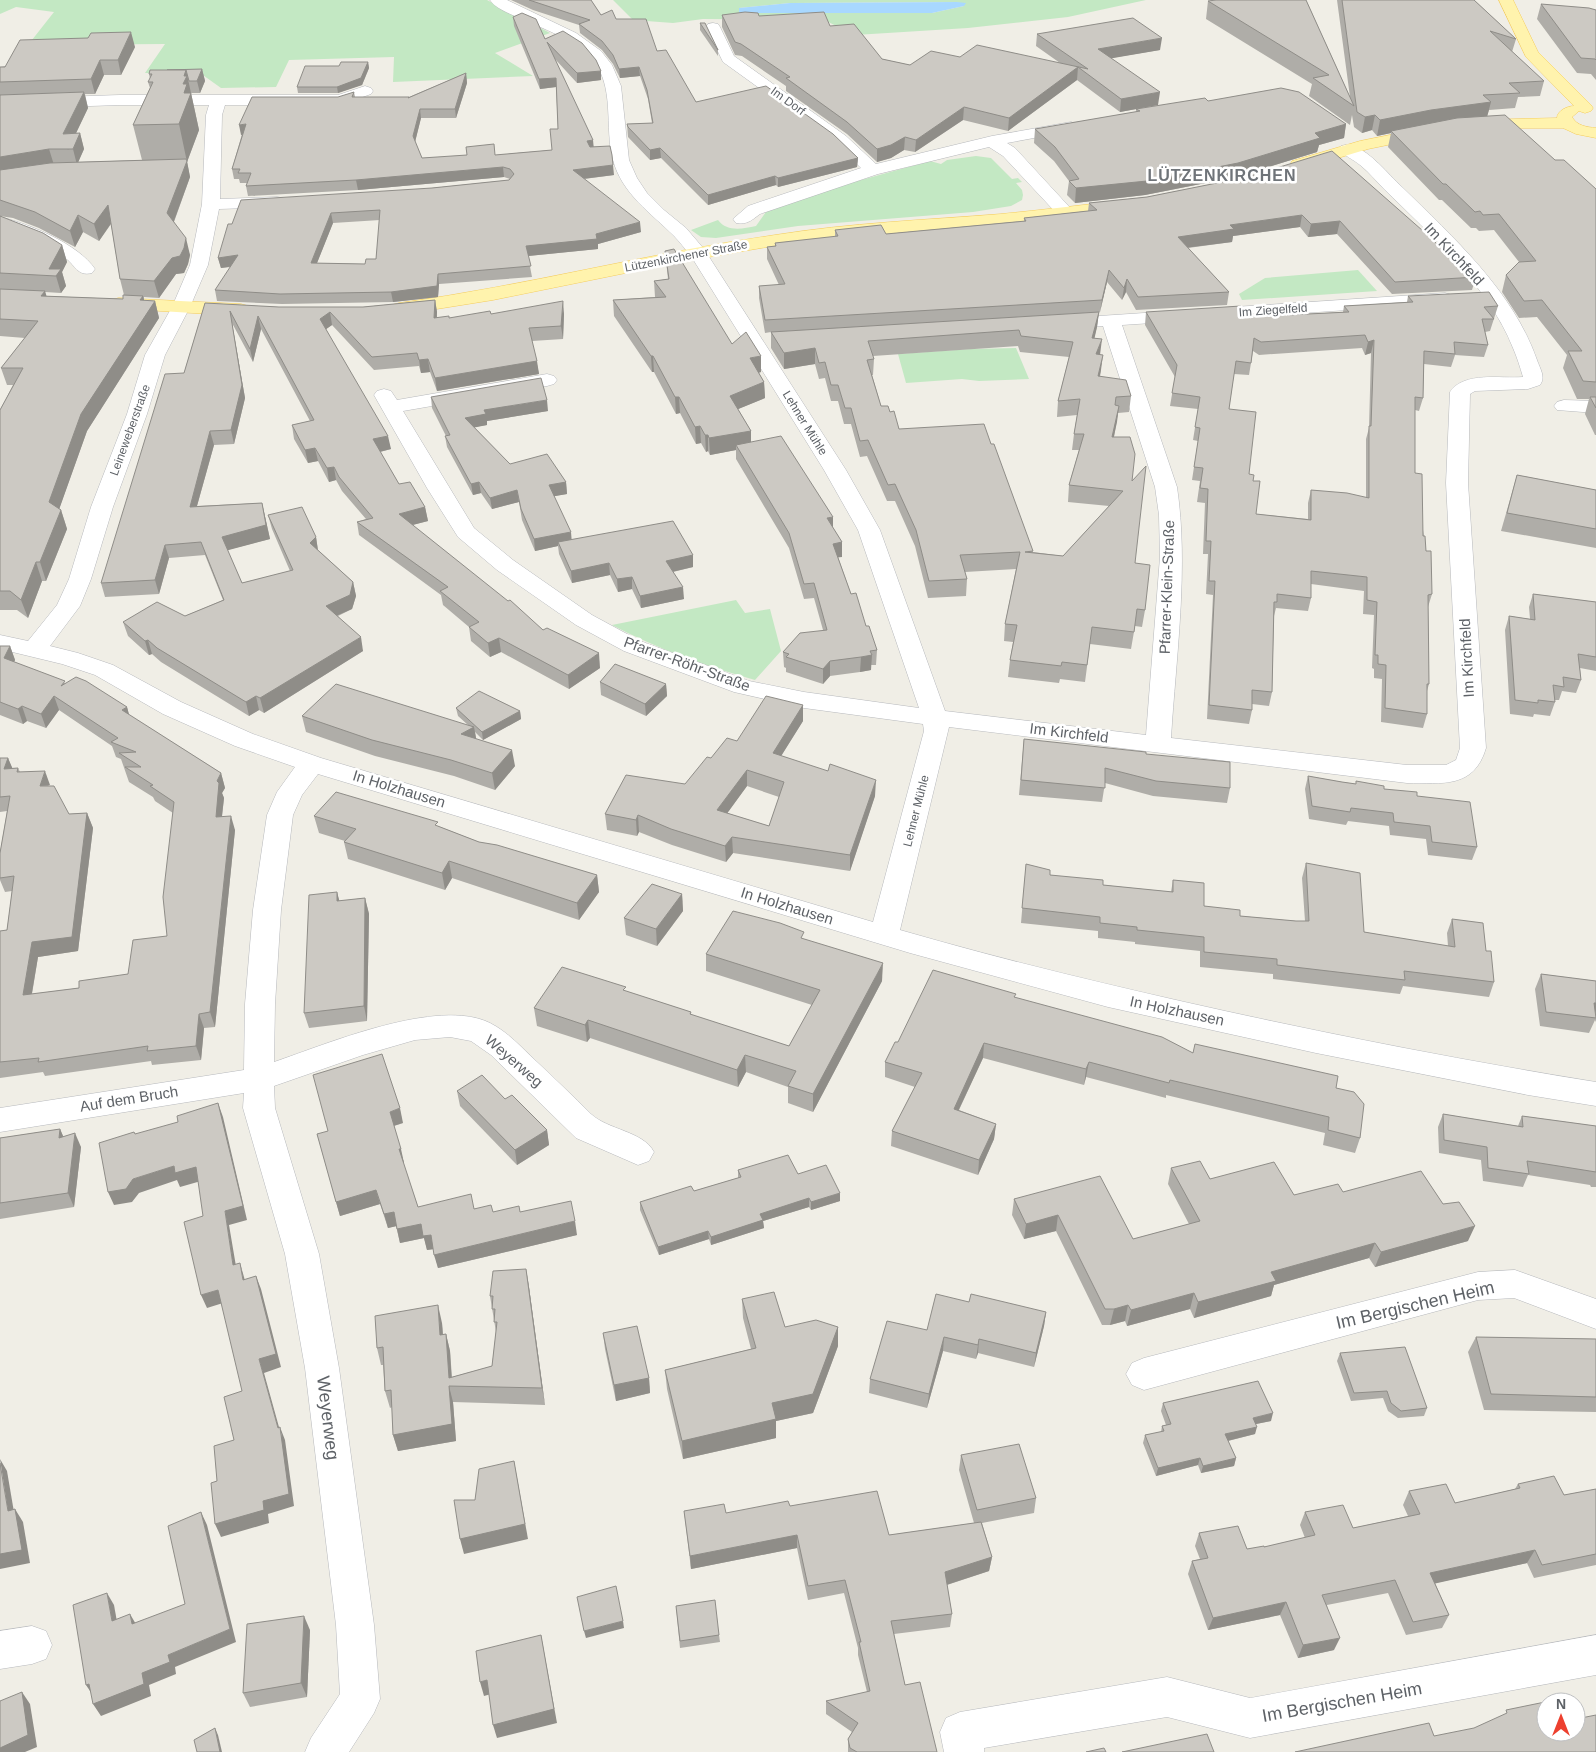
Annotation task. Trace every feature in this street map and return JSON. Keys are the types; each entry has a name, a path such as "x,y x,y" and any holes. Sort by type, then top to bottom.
{"main road":[{"path":"1506,0 1531,54 1591,109"},
{"path":"1566,119 1571,111 1591,109"},
{"path":"1285,169 1348,141 1366,144 1378,143 1448,125 1566,119 1582,131 1596,133"},
{"name":"Lützenkirchener Straße","path":"384,311 455,302 776,239 1065,212 1145,202"},
{"path":"101,304 255,311"}],"street":[{"name":"Lehner Mühle","path":"497,0 508,8 571,36 596,54 604,65 613,86 620,160 629,178 643,198 680,232 698,253 765,341 869,530 935,718 936,731 884,935"},
{"name":"Im Dorf","path":"713,27 728,59 840,139 872,170"},
{"path":"0,104 219,99 340,100 365,92"},
{"name":"Leineweberstraße","path":"35,649 68,606 80,579 102,507 137,414 155,355 181,307 199,265 211,204 214,115 219,99"},
{"path":"742,219 754,210 872,170 992,141 1086,124"},
{"path":"992,141 1009,152 1065,212"},
{"name":"Im Kirchfeld","path":"935,718 1407,774 1439,774 1464,768 1470,759 1473,748 1457,483 1460,392 1472,385 1528,384 1533,380 1533,377 1524,348 1510,322 1475,274 1348,141"},
{"path":"192,169 212,168"},
{"path":"211,204 295,201"},
{"path":"0,222 72,254 86,269"},
{"name":"Im Ziegelfeld","path":"1041,324 1491,296"},
{"name":"Pfarrer-Klein-Straße","path":"1111,320 1166,487 1170,515 1171,557 1158,743"},
{"name":"Pfarrer-Röhr-Straße","path":"547,380 387,401 466,532 505,565 584,620 632,646 743,687 804,700 935,718"},
{"path":"1564,406 1596,407"},
{"name":"In Holzhausen","path":"0,642 70,658 104,670 172,708 244,740 312,764 884,935 1117,998 1316,1042 1528,1083 1596,1094"},
{"name":"Weyerweg","path":"312,764 290,792 280,814 267,910 260,1004 259,1108 302,1254 322,1368 355,1625 360,1699 325,1752"},
{"name":"Weyerweg","path":"259,1079 358,1045 415,1029 450,1026 479,1031 502,1047 587,1129 638,1152"},
{"name":"Auf dem Bruch","path":"0,1120 259,1079"},
{"name":"Im Bergischen Heim","path":"1144,1374 1478,1286 1515,1284 1596,1314"},
{"name":"Im Bergischen Heim","path":"964,1752 960,1732 1167,1697 1250,1718 1596,1655"}],"green space":[{"path":"0,0 487,0 550,33 495,53 533,76 393,82 394,57 289,60 276,87 221,88 200,73 145,73 165,44 28,45 54,12 16,7 0,14"},
{"path":"613,0 1146,0 1068,17 968,28 855,35 824,20 703,19 673,23 633,20","holes":["957,2 964,6 932,13 739,13 739,8 790,3"]},
{"path":"976,156 991,158 1012,179 1018,178 1022,182 1016,183 1022,190 1022,200 1011,206 973,212 798,226 716,238 701,237 691,230 718,220 730,228 740,229 756,226 766,212 843,185 930,161 941,164 947,160"},
{"path":"1358,270 1377,291 1242,300 1239,294 1265,278"},
{"path":"1016,348 1029,379 979,381 962,379 906,383 898,354 971,349"},
{"path":"736,600 745,613 770,609 781,651 755,680 682,656 612,625"}],"water":[{"path":"790,3 966,3 964,6 932,13 739,13 739,8"}],"building":[{"path":"529,0 591,0 601,15 612,10 616,19 646,19 657,51 666,50 696,102 766,86 833,134 858,158 778,178 775,176 708,195 660,148 650,150 628,127 627,124 653,123 647,90 639,67 619,69 613,55 602,41 579,24 590,20"},
{"path":"1306,0 1354,106 1313,78 1329,75 1208,1"},
{"path":"1342,0 1474,0 1516,39 1490,31 1544,81 1509,83 1520,93 1483,95 1491,102 1431,110 1380,120 1375,115 1365,117 1357,112"},
{"path":"1541,4 1596,10 1596,60 1581,58"},
{"path":"745,12 758,13 759,16 824,12 830,26 854,24 882,59 910,65 931,51 960,57 977,45 1088,69 1037,34 1133,18 1162,38 1098,49 1160,92 1121,99 1078,67 1009,118 964,107 916,140 905,137 891,145 877,149 847,122 786,78 790,77 741,44 735,42 722,15"},
{"path":"522,13 536,19 545,39 563,31 582,43 596,60 601,71 577,73 547,42 593,140 587,141 590,147 610,146 612,155 613,165 573,170 640,222 596,234 597,239 526,246 531,266 438,274 437,286 391,292 280,294 215,290 238,255 218,258 228,224 232,224 241,200 432,188 509,180 514,174 510,169 503,167 356,180 246,186 251,173 238,173 240,169 232,169 246,124 239,125 252,97 338,97 354,92 352,97 408,98 466,73 455,109 420,109 413,136 422,158 467,155 466,147 494,144 495,155 552,150 550,129 558,129 556,78 539,79 513,17","holes":["380,210 376,259 366,259 365,264 311,263 331,213"]},
{"path":"700,23 705,23 718,50"},
{"path":"131,32 118,60 100,60 91,79 0,82 0,67 5,67 20,40 88,38 91,33"},
{"path":"341,62 368,62 361,78 337,87 297,87 305,66 339,66"},
{"path":"202,69 197,81 189,81 186,70 167,70"},
{"path":"150,70 186,70 184,76 187,76 183,84 187,84 184,93 191,93 179,124 133,125 153,82 148,82 152,74 149,74"},
{"path":"1281,88 1299,92 1346,124 1315,133 1320,138 1238,163 1147,181 1076,188 1069,181 1079,179 1055,147 1035,129 1140,111 1136,109 1205,98 1208,101"},
{"path":"84,92 63,134 80,133 73,149 49,149 0,157 0,95"},
{"path":"1505,115 1555,160 1564,160 1596,189 1596,382 1583,381 1568,351 1582,351 1542,300 1524,301 1506,275 1519,262 1536,261 1499,214 1483,215 1480,211 1475,212 1446,184 1443,184 1391,131 1457,118"},
{"path":"1332,151 1431,238 1461,268 1465,268 1476,277 1395,282 1340,221 1311,224 1302,215 1230,225 1234,229 1178,237 1229,292 1138,297 1127,279 1124,288 1109,270 1102,300 765,320 759,286 785,284 767,247 776,246 775,243 838,236 835,230 881,225 886,234 1026,221 1024,218 1097,210 1089,203 1147,197 1247,177"},
{"path":"186,159 187,161 167,213 186,238 184,248 180,256 172,258 154,281 120,279 108,205 94,224 78,215 70,231 35,212 0,200 0,170 50,163"},
{"path":"0,216 43,233 62,245 49,269 61,269 56,276 0,273"},
{"path":"674,249 732,344 746,332 761,356 750,358 764,382 730,396 751,431 709,438 700,426 695,427 679,397 675,397 653,356 651,356 613,300 666,297 654,281 669,279 665,251"},
{"path":"0,289 45,291 41,296 123,299 123,295 143,296 140,300 155,301 81,414 49,502 61,510 40,562 36,562 21,600 10,591 0,591 0,410 23,368 1,368 38,321 0,319"},
{"path":"1489,292 1498,306 1484,307 1494,319 1482,319 1488,345 1454,342 1455,354 1424,351 1423,398 1415,397 1415,473 1422,474 1423,536 1425,536 1426,551 1431,551 1432,594 1428,595 1429,684 1427,684 1427,714 1385,708 1386,665 1378,664 1378,655 1375,655 1377,602 1367,600 1367,577 1311,571 1311,598 1277,594 1277,602 1274,602 1272,692 1252,690 1252,710 1209,705 1215,581 1209,581 1211,541 1206,541 1208,489 1200,488 1203,468 1194,467 1200,428 1195,427 1200,397 1172,393 1177,365 1146,312 1241,306 1247,314 1285,312 1287,315 1349,312 1344,306 1413,302 1408,296","holes":["1365,335 1368,342 1374,340 1371,426 1369,426 1369,498 1347,493 1311,490 1311,520 1256,514 1260,481 1253,481 1254,475 1249,474 1256,412 1229,409 1236,361 1251,363 1254,338 1261,342"]},
{"path":"435,300 434,318 449,316 449,318 490,311 491,314 563,301 561,326 529,328 537,361 435,378 428,359 419,360 417,353 372,357 330,312 320,319 388,436 373,439 399,484 410,482 425,507 399,514 508,601 510,600 543,630 547,628 599,653 568,675 499,638 488,643 469,627 479,622 440,591 448,587 357,522 373,518 339,477 334,467 327,468 315,448 305,450 292,425 314,420 258,316 250,349 230,311 242,385 231,430 210,431 190,507 262,503 266,525 222,537 242,583 293,570 268,515 302,507 316,537 310,543 353,582 350,595 326,606 361,637 260,698 256,696 246,702 157,648 148,640 145,641 123,622 157,602 185,616 224,600 201,542 165,545 155,580 101,583 165,374 184,373 205,303 279,307 363,307"},
{"path":"1099,312 1092,338 1102,339 1096,354 1103,355 1098,376 1126,380 1131,396 1116,397 1115,405 1119,406 1112,437 1130,437 1135,454 1132,481 1146,466 1135,563 1150,565 1145,610 1137,609 1134,632 1092,627 1087,665 1062,662 1061,666 1010,660 1017,625 1005,624 1020,552 960,555 967,579 929,581 916,530 895,484 888,485 868,440 860,441 851,408 845,408 838,385 831,385 825,362 819,363 815,348 784,353 771,332","holes":["1019,330 1021,336 1073,342 1058,401 1080,399 1074,434 1084,434 1069,485 1123,491 1063,556 1025,552 1033,551 994,444 991,444 984,424 899,429 894,411 890,412 888,406 881,406 867,360 874,359 868,341"]},
{"path":"541,378 547,400 484,410 486,414 465,418 510,464 547,454 566,482 549,485 571,532 534,539 521,509 517,490 490,498 479,482 471,484 445,436 450,435 431,397"},
{"path":"1590,397 1596,397 1596,408"},
{"path":"781,436 833,517 827,518 842,542 833,544 851,594 856,593 866,626 869,626 877,650 870,651 872,655 830,661 823,669 786,657 789,654 783,652 800,633 827,630 814,583 804,584 789,533 736,445"},
{"path":"1517,475 1596,490 1596,529 1507,513"},
{"path":"673,521 693,555 666,561 683,587 640,596 632,577 617,579 609,563 571,571 558,542"},
{"path":"1533,594 1596,602 1596,657 1578,654 1581,680 1563,677 1564,687 1553,685 1555,702 1538,700 1538,703 1515,700 1509,616 1535,620"},
{"path":"0,646 10,646 4,658 65,681 61,686 76,677 86,681 127,707 122,710 221,773 217,781 219,783 216,817 231,816 210,1012 199,1014 196,1046 147,1051 148,1046 38,1062 39,1058 0,1062 0,931 7,930 14,876 0,878 0,853 10,796 0,797 0,758 8,758 4,769 18,768 17,772 45,771 40,786 54,786 69,814 87,813 72,937 32,942 23,995 79,988 79,981 128,974 133,940 167,936 163,897 174,802 150,786 153,785 125,767 141,767 119,753 136,752 111,742 118,738 54,696 41,714 22,706 18,709 0,702"},
{"path":"615,664 666,684 645,704 600,682"},
{"path":"336,684 474,727 461,734 512,750 492,773 451,760 372,740 302,716"},
{"path":"479,691 520,711 482,732 456,708"},
{"path":"766,696 803,705 773,753 828,771 830,764 876,780 850,855 732,837 725,846 671,829 638,815 636,820 605,814 626,775 685,784 707,757 711,758 727,738 737,741","holes":["747,770 784,782 769,826 717,810"]},
{"path":"1024,739 1230,762 1230,788 1156,781 1105,768 1105,788 1021,780"},
{"path":"1308,776 1356,784 1356,781 1384,786 1384,789 1417,792 1417,796 1470,802 1477,847 1432,842 1430,826 1394,822 1393,813 1351,808 1350,812 1312,806"},
{"path":"336,792 438,822 435,825 479,842 497,845 597,875 577,903 449,861 442,873 344,842 356,829 314,816"},
{"path":"1306,863 1360,873 1364,932 1455,947 1452,919 1483,923 1486,951 1491,951 1494,982 1404,971 1405,980 1277,965 1277,959 1204,952 1204,937 1137,930 1137,927 1100,923 1100,917 1022,908 1026,864 1050,870 1050,875 1103,880 1103,885 1173,892 1173,880 1204,883 1204,906 1240,910 1240,916 1309,921"},
{"path":"652,884 682,894 656,929 624,918"},
{"path":"337,892 337,901 365,898 364,1006 304,1013 309,895"},
{"path":"733,911 780,923 804,932 801,938 883,963 813,1094 788,1086 796,1071 745,1055 737,1070 588,1020 585,1025 534,1008 562,967 626,987 623,990 691,1012 690,1014 789,1046 820,990 706,954"},
{"path":"933,970 1016,994 1014,997 1162,1037 1193,1053 1195,1044 1338,1076 1336,1088 1354,1092 1364,1104 1360,1138 1328,1130 1329,1117 1170,1080 1169,1083 1089,1062 1086,1069 984,1043 954,1109 996,1124 979,1160 892,1131 922,1073 885,1062 895,1042 898,1042"},
{"path":"1541,974 1596,981 1596,1003 1594,1003 1596,1018 1546,1012"},
{"path":"382,1054 400,1108 390,1112 401,1149 399,1149 418,1207 471,1194 474,1209 491,1205 493,1212 519,1206 520,1212 571,1201 575,1221 434,1255 431,1235 423,1236 421,1224 397,1229 394,1212 384,1214 376,1190 336,1202 317,1134 328,1131 313,1075"},
{"path":"482,1075 505,1099 512,1095 547,1130 515,1150 457,1091"},
{"path":"218,1103 243,1206 225,1211 233,1265 240,1263 243,1280 256,1276 276,1354 259,1359 278,1428 280,1427 289,1494 263,1501 264,1510 215,1524 211,1483 217,1481 214,1446 234,1440 224,1397 242,1391 218,1290 201,1295 184,1222 203,1216 196,1167 175,1173 174,1166 133,1179 126,1189 108,1192 99,1143 134,1132 135,1134 178,1122 177,1116"},
{"path":"1443,1114 1523,1127 1522,1116 1596,1126 1596,1172 1527,1161 1529,1174 1488,1168 1487,1147 1444,1140"},
{"path":"60,1129 59,1138 75,1133 68,1193 0,1203 0,1138"},
{"path":"788,1155 798,1174 826,1165 840,1193 811,1202 809,1198 760,1214 763,1220 711,1237 708,1231 658,1247 640,1202 691,1186 694,1191 741,1177 738,1170"},
{"path":"1200,1161 1210,1179 1274,1162 1294,1195 1338,1184 1343,1192 1421,1171 1443,1204 1459,1202 1475,1226 1381,1252 1375,1243 1271,1272 1276,1281 1198,1302 1194,1293 1131,1310 1128,1305 1114,1309 1105,1309 1058,1215 1026,1224 1014,1199 1100,1176 1133,1239 1200,1221 1171,1168"},
{"path":"526,1269 542,1388 449,1386 452,1424 393,1435 391,1390 385,1391 383,1347 377,1348 375,1316 438,1305 440,1335 446,1334 449,1378 492,1366 497,1322 494,1322 495,1309 492,1309 493,1296 490,1296 493,1271"},
{"path":"774,1292 785,1327 816,1320 838,1327 813,1394 772,1403 776,1419 682,1441 665,1370 756,1348 742,1299"},
{"path":"936,1294 969,1302 971,1294 1046,1312 1036,1353 979,1339 978,1345 944,1337 929,1394 870,1379 887,1321 927,1330"},
{"path":"637,1326 649,1378 614,1385 603,1333"},
{"path":"1476,1337 1596,1339 1596,1397 1491,1394"},
{"path":"1405,1347 1427,1408 1401,1411 1391,1403 1387,1391 1354,1393 1340,1353"},
{"path":"1258,1381 1273,1413 1253,1418 1257,1427 1225,1434 1236,1458 1203,1466 1200,1458 1158,1468 1145,1435 1164,1431 1162,1426 1171,1424 1163,1403"},
{"path":"1019,1444 1036,1498 977,1510 961,1455"},
{"path":"514,1461 525,1524 460,1539 454,1500 475,1500 479,1469"},
{"path":"0,1463 8,1511 15,1509 22,1550 0,1554"},
{"path":"1554,1476 1564,1495 1596,1489 1596,1554 1542,1565 1535,1550 1430,1573 1449,1615 1413,1622 1395,1580 1322,1595 1340,1638 1303,1645 1286,1602 1213,1618 1192,1561 1208,1558 1199,1533 1238,1526 1247,1549 1264,1547 1315,1535 1305,1512 1343,1505 1353,1528 1420,1514 1409,1491 1446,1484 1455,1503 1520,1488 1518,1484"},
{"path":"877,1491 889,1535 981,1522 992,1557 945,1572 952,1614 891,1621 905,1685 920,1682 937,1752 857,1752 850,1748 848,1739 858,1723 826,1701 870,1691 859,1642 861,1642 845,1580 808,1586 797,1535 690,1556 684,1511 724,1504 726,1513 788,1501 790,1506"},
{"path":"201,1512 230,1629 168,1655 170,1662 142,1673 144,1684 93,1704 89,1684 86,1685 73,1605 107,1593 112,1621 130,1614 132,1624 185,1604 168,1526"},
{"path":"616,1586 623,1621 584,1631 577,1597"},
{"path":"715,1600 719,1635 680,1641 676,1606"},
{"path":"304,1616 301,1683 243,1693 247,1624"},
{"path":"541,1635 554,1709 493,1725 487,1680 480,1682 476,1651"},
{"path":"22,1692 28,1735 0,1748 0,1701"},
{"path":"1536,1704 1536,1742 1586,1742 1586,1717 1596,1715 1596,1752 1295,1752 1429,1723 1434,1736 1474,1728 1507,1713 1506,1710"},
{"path":"215,1728 220,1752 197,1752 194,1740"},
{"path":"1207,1734 1214,1752 1122,1752"},
{"path":"1104,1748 1106,1752 1086,1752"}],"district":[{"name":"LÜTZENKIRCHEN","path":"1222,175"}]}
